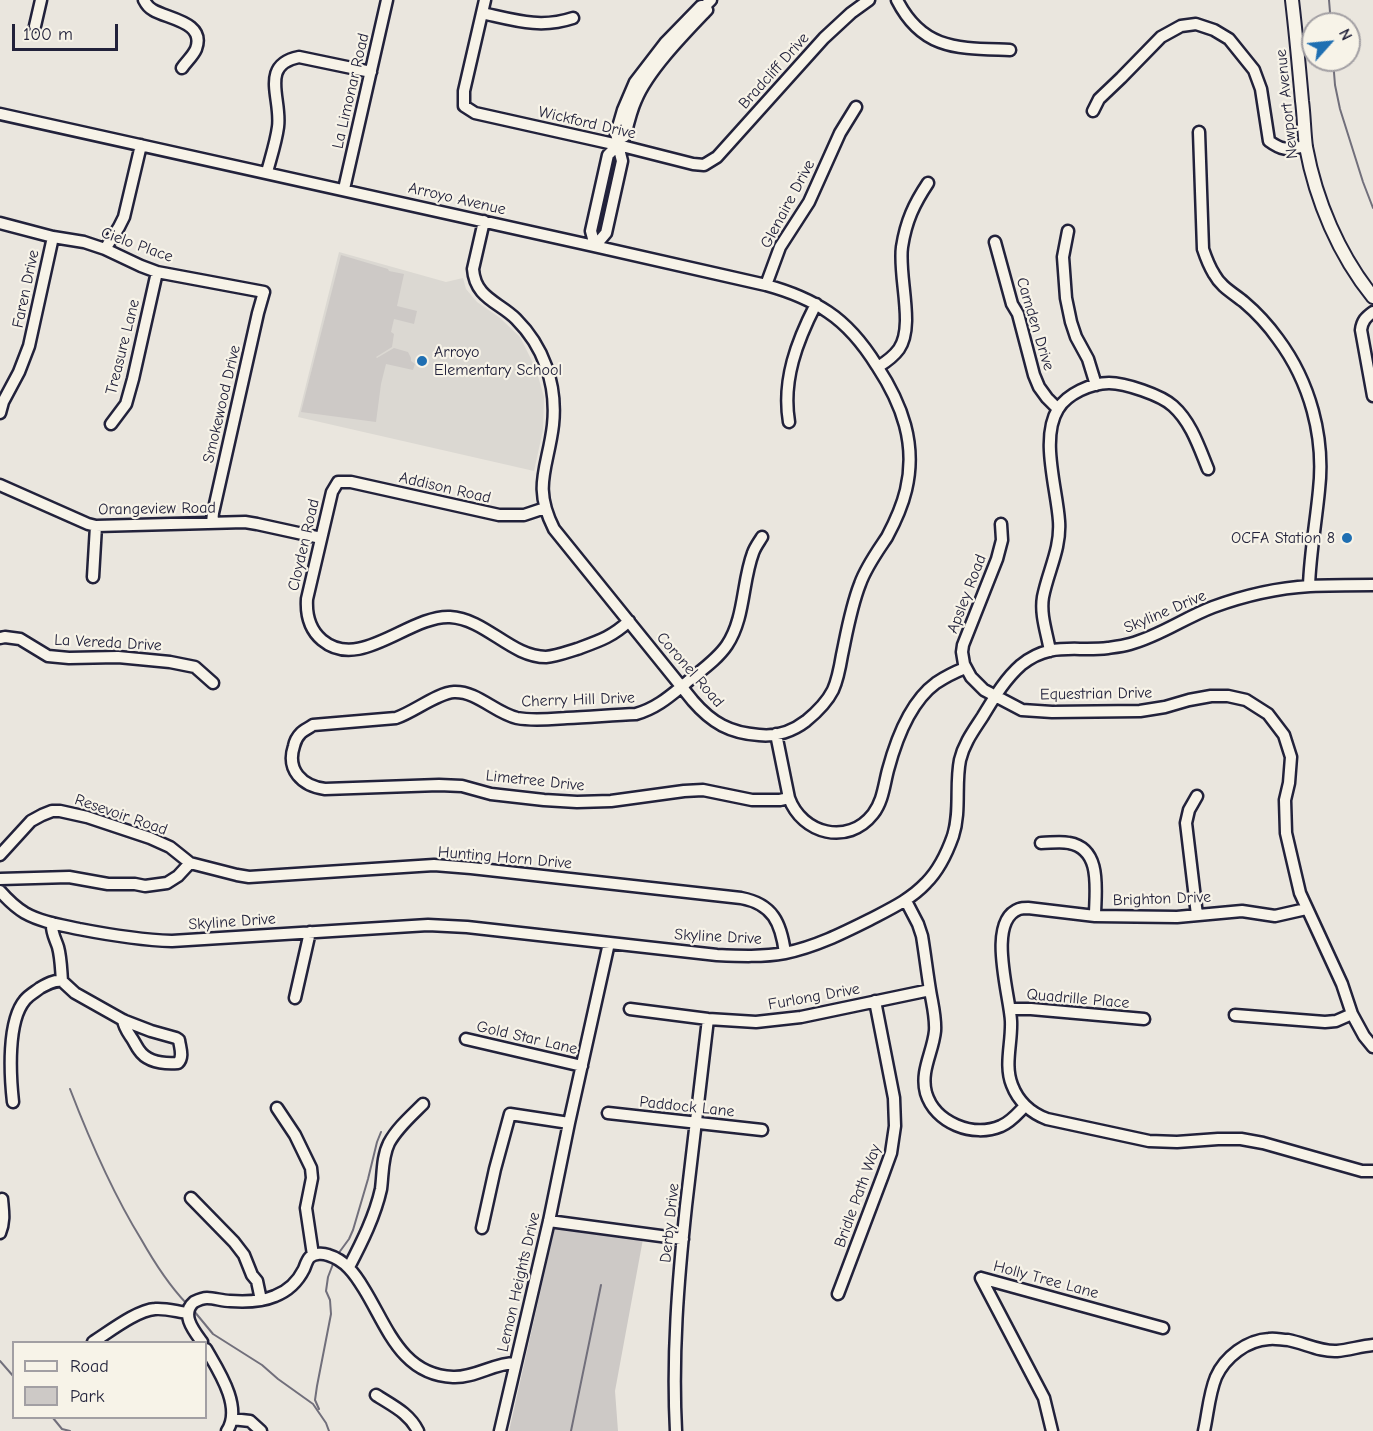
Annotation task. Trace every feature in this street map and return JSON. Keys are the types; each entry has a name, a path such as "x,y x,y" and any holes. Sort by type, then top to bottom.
{"main road":[{"name":"Newport Avenue","path":"1292,0 1306,146 1313,178 1324,213 1353,269 1373,297"}],"street":[{"path":"35,26 41,0"},
{"path":"144,0 151,10 187,24 193,30 196,36 196,48 182,68"},
{"name":"La Limonar Road","path":"344,189 387,0"},
{"path":"485,0 482,13 530,24 554,23 573,18"},
{"name":"Bradcliff Drive","path":"704,165 717,157 846,16 869,0"},
{"path":"897,0 912,23 935,40 955,47 1010,50"},
{"path":"596,246 591,231 608,155 619,142 616,134 635,82 665,43 701,6 708,3"},
{"name":"Wickford Drive","path":"482,13 464,91 464,106 475,113 619,142 666,158 704,165"},
{"path":"1093,111 1099,99 1161,37 1181,26 1196,24 1214,30 1229,39 1254,70 1261,89 1269,141 1279,149 1306,146"},
{"path":"267,172 278,127 279,113 275,86 276,72 281,64 299,57 371,72"},
{"name":"Glenaire Drive","path":"766,285 780,247 809,202 840,133 856,107"},
{"name":"Arroyo Avenue","path":"0,114 344,189 792,292 830,313 852,331 878,367"},
{"path":"1199,132 1203,249 1208,263 1224,288 1261,318 1279,341 1298,374 1312,408 1321,459 1310,586"},
{"path":"105,249 124,217 141,145"},
{"path":"878,367 892,357 904,338 906,322 901,270 902,249 914,205 928,183"},
{"name":"Coronel Road","path":"484,221 473,269 477,285 487,297 510,313 523,326 541,354 551,381 553,427 542,484 545,508 554,529 701,710 718,724 738,733 763,736 786,732 804,723 820,708 832,692 839,671 854,599 861,579 888,535 907,488 909,448 902,410 878,367"},
{"name":"Cielo Place","path":"0,223 53,237 84,242 157,272 264,292"},
{"path":"1068,231 1063,257 1066,298 1076,337 1088,359 1096,385"},
{"name":"Faren Drive","path":"0,413 29,346 53,237"},
{"name":"Camden Drive","path":"995,242 1012,304 1018,314 1034,375 1039,387 1058,409"},
{"name":"Treasure Lane","path":"111,424 126,404 157,272"},
{"name":"Smokewood Drive","path":"212,523 220,479 264,292"},
{"path":"789,422 787,392 794,355 804,327 816,304"},
{"path":"1373,312 1362,324 1361,330 1373,396"},
{"path":"1050,651 1042,606 1059,537 1049,440 1058,409 1082,390 1110,383 1138,389 1164,399 1185,420 1208,469"},
{"name":"Addison Road","path":"338,482 351,482 499,516 524,515 545,508"},
{"name":"Cloyden Road","path":"338,482 332,492 307,599 307,616 314,632 328,645 341,649 368,647 418,624 447,617 457,618 477,626 523,652 545,657 559,655 604,639 629,621"},
{"name":"Orangeview Road","path":"0,485 96,526 245,522 321,538"},
{"name":"Apsley Road","path":"965,668 963,645 997,560 1002,540 1000,524"},
{"path":"93,577 96,526"},
{"name":"Cherry Hill Drive","path":"291,761 296,739 313,725 396,718 446,693 470,694 508,716 518,718 555,719 636,714 649,710 717,657 728,644 734,631 753,552 762,537"},
{"name":"Skyline Drive","path":"0,891 25,913 52,923 134,939 159,940 435,925 735,956 785,953 833,937 906,901 933,876 947,852 956,825 960,759 969,738 995,697 1008,678 1021,665 1050,651 1068,648 1107,648 1132,643 1156,635 1227,602 1257,594 1310,586 1373,585"},
{"name":"La Vereda Drive","path":"0,638 20,639 48,656 118,657 195,667 213,683"},
{"path":"776,734 792,806 802,820 809,825 828,832 839,832 853,829 873,814 879,804 894,750 914,708 937,682 965,668 977,684 995,697"},
{"name":"Equestrian Drive","path":"995,697 1022,710 1052,712 1140,711 1165,708 1211,696 1228,696 1246,700 1268,714 1284,735 1291,757 1285,800 1286,833 1300,893 1353,1014 1364,1036 1373,1047"},
{"name":"Limetree Drive","path":"291,761 299,778 314,788 325,789 462,786 491,794 577,802 611,801 703,790 752,800 789,798"},
{"path":"1197,796 1189,810 1186,823 1197,915"},
{"name":"Resevoir Road","path":"0,855 31,820 42,814 60,811 87,817 150,838 170,847 190,863"},
{"path":"1041,843 1071,843 1080,847 1093,862 1096,873 1095,916"},
{"path":"0,879 69,877 108,884 145,886 166,883 178,876 190,863"},
{"name":"Hunting Horn Drive","path":"190,863 249,877 435,866 462,867 741,898 756,902 772,914 781,930 785,953"},
{"path":"906,901 922,936 934,1015 935,1031 927,1062 925,1087 933,1107 949,1122 960,1127 982,1131 1010,1121 1025,1106"},
{"name":"Brighton Drive","path":"1010,1009 1002,966 1001,943 1009,917 1018,910 1028,908 1095,916 1177,916 1242,911 1275,916 1306,909"},
{"path":"52,923 52,931 58,946 62,981"},
{"path":"295,998 310,932"},
{"name":"Lemon Heights Drive","path":"349,1267 370,1298 396,1345 415,1365 434,1373 466,1377 515,1363 549,1221 609,943"},
{"path":"13,1102 10,1061 12,1039 17,1017 26,998 55,980 62,981 75,993 123,1020 179,1040 181,1060 178,1063 167,1064 143,1055 123,1020"},
{"name":"Furlong Drive","path":"630,1009 708,1019 756,1022 801,1017 930,990"},
{"name":"Bridle Path Way","path":"838,1294 891,1153 894,1136 896,1115 894,1098 874,1001"},
{"path":"1010,1009 1011,1034 1008,1064 1013,1088 1025,1106 1039,1116 1124,1136 1163,1142 1218,1138 1241,1139 1362,1171 1373,1171"},
{"name":"Quadrille Place","path":"1010,1009 1144,1019"},
{"path":"1235,1015 1325,1022 1336,1021 1353,1014"},
{"name":"Derby Drive","path":"676,1431 677,1305 708,1019"},
{"name":"Gold Star Lane","path":"466,1040 582,1066"},
{"path":"201,1341 191,1326 188,1313 193,1303 201,1299 234,1302 272,1298 285,1292 294,1284 309,1258 314,1255 328,1255 349,1267 366,1235 380,1191 385,1151 402,1125 423,1104"},
{"path":"277,1108 295,1135 310,1168 312,1178 306,1208 314,1255"},
{"name":"Paddock Lane","path":"608,1113 762,1130"},
{"path":"482,1228 510,1114 569,1123"},
{"path":"191,1198 244,1255 257,1281 258,1300"},
{"path":"0,1233 3,1226 2,1199"},
{"path":"549,1221 683,1239"},
{"name":"Holly Tree Lane","path":"1052,1431 1044,1398 981,1278 1163,1328"},
{"path":"95,1341 148,1310 188,1313"},
{"path":"1204,1431 1212,1389 1217,1376 1225,1363 1241,1348 1269,1339 1336,1351 1373,1345"},
{"path":"207,1351 226,1385 232,1410 231,1426 227,1431"},
{"path":"500,1431 515,1363"},
{"path":"376,1395 405,1413 418,1431"},
{"path":"232,1419 250,1421 261,1431"}],"shaded area":[{"name":"Arroyo Elementary School","path":"339,252 446,282 463,278 466,289 477,302 500,318 520,337 536,369 544,397 543,430 534,471 298,417"}],"green space":[{"path":"341,255 404,274 397,306 417,311 414,324 394,319 391,332 394,334 392,347 376,357 394,348 408,352 411,361 415,364 413,370 386,364 376,422 301,412"},
{"path":"555,1227 643,1239 615,1391 618,1431 509,1431"}],"waterway":[{"path":"1329,0 1330,12"},
{"path":"1334,72 1340,109 1373,208"},
{"path":"70,1089 120,1203 156,1264 186,1303"},
{"path":"338,1254 353,1230 381,1132"},
{"path":"319,1409 315,1400 331,1314 330,1300 326,1291 333,1264"},
{"path":"571,1431 601,1285"},
{"path":"194,1311 213,1334 262,1365 313,1404 329,1431"},
{"path":"0,1361 12,1375"},
{"path":"54,1419 62,1429 70,1431"}],"place":[{"name":"Arroyo Elementary School","path":"422,361"},
{"name":"OCFA Station 8","path":"1347,538"}]}
